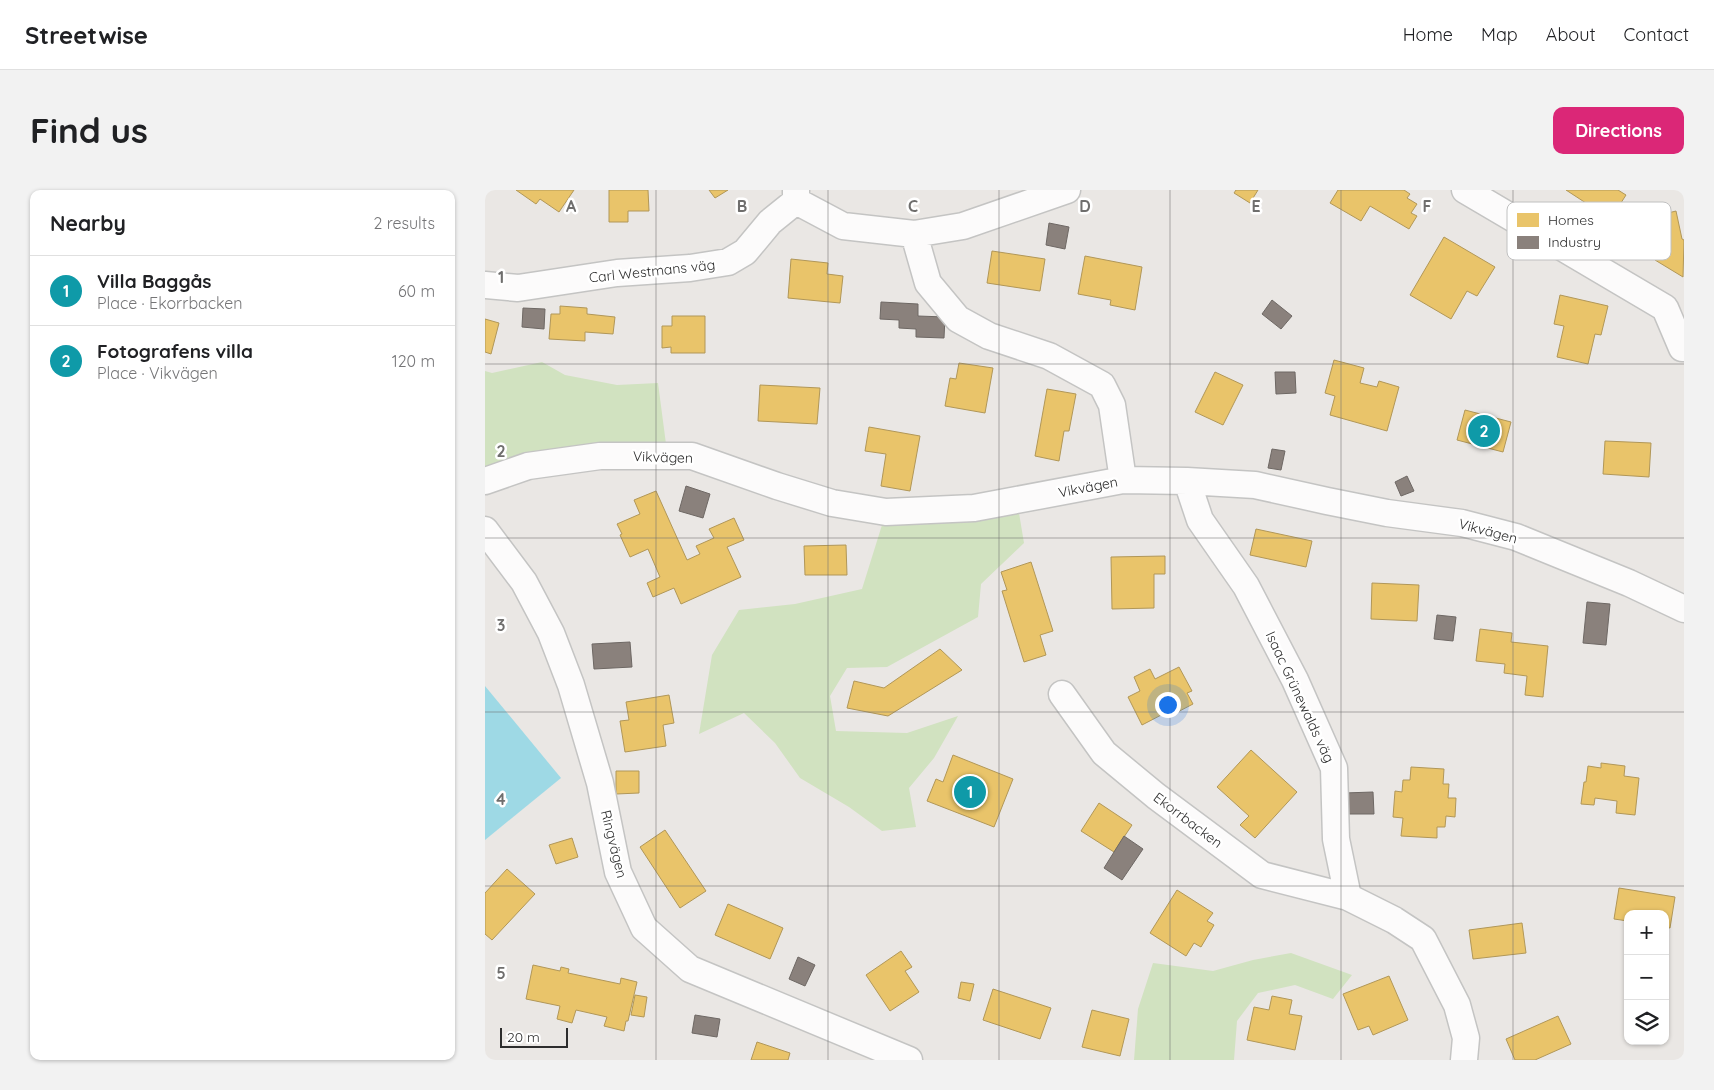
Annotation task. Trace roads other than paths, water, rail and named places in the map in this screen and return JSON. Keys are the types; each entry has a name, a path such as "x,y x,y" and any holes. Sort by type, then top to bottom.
{"street":[{"path":"796,195 843,226 914,234 963,226 1067,190"},
{"path":"1465,190 1507,215"},
{"name":"Carl Westmans väg","path":"485,285 518,288 617,273 690,268 728,262 745,252 796,195"},
{"path":"914,234 928,283 958,319 989,336 1049,356 1102,386 1111,404 1123,480"},
{"path":"1584,260 1665,308 1682,348"},
{"name":"Vikvägen","path":"485,481 529,466 600,456 692,456 832,503 886,512 974,508 1123,480 1255,485 1387,513 1462,523 1516,537 1629,583 1684,609"},
{"name":"Isaac Grünewalds väg","path":"1187,481 1200,520 1245,586 1295,680 1333,768 1336,839 1349,897"},
{"name":"Ringvägen","path":"485,530 524,582 554,642 571,685 600,783 618,872 644,928 690,969 861,1051 909,1060"},
{"name":"Ekorrbacken","path":"1062,694 1104,753 1156,796 1262,875 1349,897"},
{"path":"1349,897 1394,920 1423,939 1457,1005 1466,1038 1464,1060"}],"water":[{"path":"485,686 561,778 485,840"}],"place":[{"name":"Fotografens villa","path":"1484,431"},
{"name":"Villa Baggås","path":"970,792"}]}
